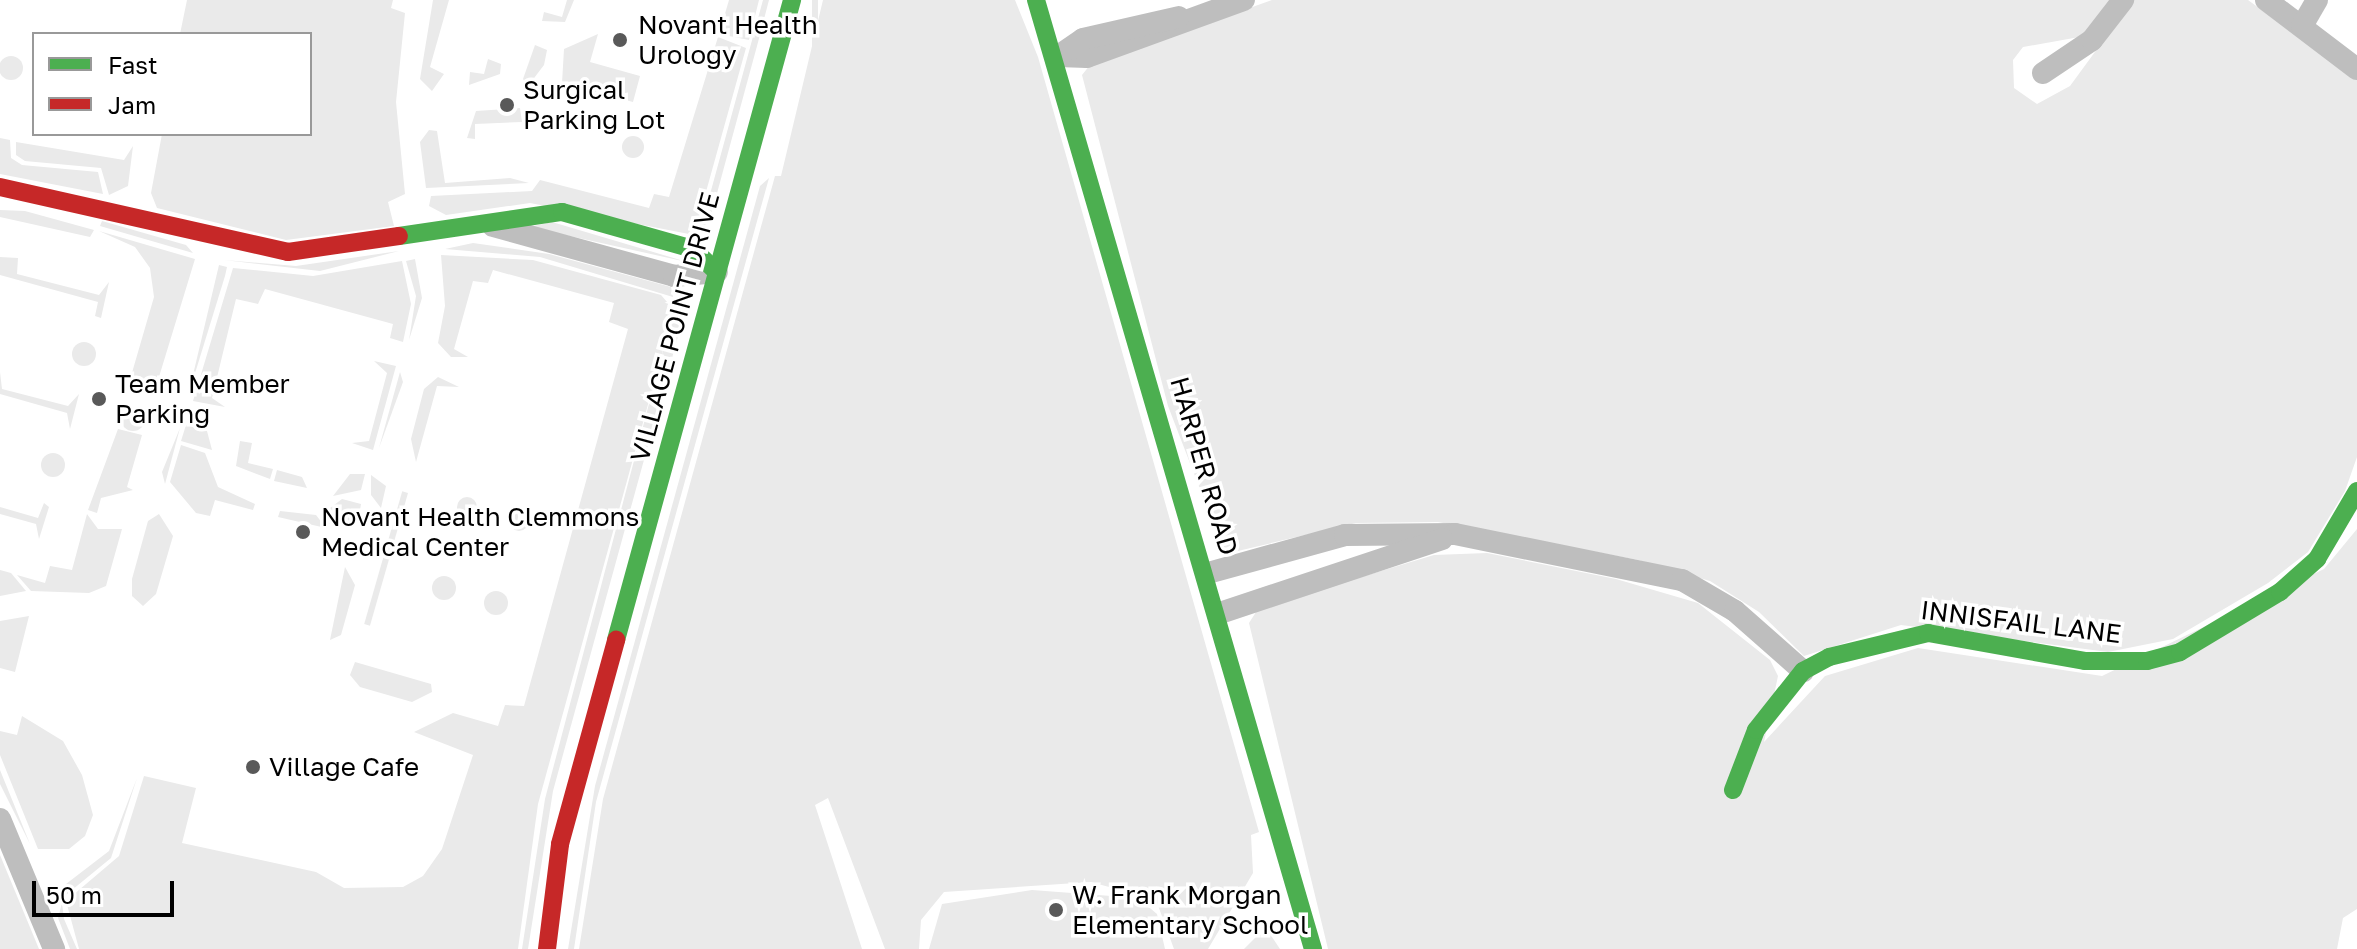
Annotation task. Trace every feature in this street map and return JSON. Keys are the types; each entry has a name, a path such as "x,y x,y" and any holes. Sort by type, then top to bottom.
{"street":[{"name":"VILLAGE POINT DRIVE","path":"547,949 560,844 792,0"},
{"name":"HARPER ROAD","path":"1036,0 1058,56 1220,613 1313,949"},
{"path":"1058,56 1087,57 1188,17 1244,0"},
{"path":"2043,73 2092,40 2123,0"},
{"path":"2266,0 2357,69"},
{"path":"2302,26 2317,0"},
{"path":"0,187 288,252 493,226 526,212 562,212 693,249 717,272"},
{"path":"493,226 674,276 717,272"},
{"name":"INNISFAIL LANE","path":"1733,790 1756,730 1803,671 1858,646 1928,633 2085,661 2147,661 2180,652 2280,592 2317,559 2357,491"},
{"path":"1208,573 1345,535 1455,534 1682,580 1735,611 1803,671"},
{"path":"1220,613 1455,534"},
{"path":"1307,546 1318,582"},
{"path":"0,819 54,949"}],"shaded area":[{"path":"187,0 393,0 391,8 405,13 396,102 405,194 388,202 394,226 286,240 157,208 151,193 162,136 312,136 312,32 180,32"},
{"path":"433,0 449,0 430,67 444,74 432,91 420,79"},
{"path":"567,0 574,0 565,22 542,21 544,12 562,17"},
{"path":"729,0 759,0 749,40 719,34"},
{"path":"763,0 769,0 710,219 700,231"},
{"path":"812,0 818,0 818,142 812,142"},
{"path":"823,0 1015,0 1038,57 1259,832 1251,835 1253,873 1208,949 1174,949 1156,900 1091,882 944,892 921,920 919,949 885,949 828,798 815,805 862,949 579,949 603,799 775,176 781,176"},
{"path":"1272,0 2114,0 2085,36 2023,47 2013,60 2014,88 2037,104 2070,86 2133,0 2248,0 2357,80 2357,457 2345,491 2308,552 2268,583 2173,639 2108,652 1901,625 1804,656 1759,612 1710,581 1638,560 1438,522 1356,523 1225,554 1168,406 1082,75 1090,65"},
{"path":"598,34 590,62 640,76 633,102 562,83 564,49"},
{"path":"718,37 746,48 694,235 530,203 446,215 429,206 431,196 532,191 540,180 649,208 654,194 669,197"},
{"path":"535,45 547,50 544,65 528,86 523,79"},
{"path":"11,56 20,59 23,68 20,77 11,80 2,77 -1,68 2,59"},
{"path":"488,59 501,64 500,74 469,85 470,72 484,74"},
{"path":"520,108 522,122 475,124 475,139 467,138 476,111"},
{"path":"429,130 437,131 445,183 510,178 529,183 426,188 420,142"},
{"path":"633,136 641,139 644,147 641,155 633,158 625,155 622,147 625,139"},
{"path":"0,138 10,140 11,158 22,165 98,172 103,194 0,174"},
{"path":"16,142 124,160 133,146 128,186 109,195 101,168 25,161 16,155"},
{"path":"769,178 596,802 574,949 568,949 595,786 760,186"},
{"path":"0,210 25,211 94,230 90,237 0,217"},
{"path":"102,221 186,245 193,253 100,226"},
{"path":"552,222 687,262 529,227"},
{"path":"99,231 195,259 155,390 129,383 154,297 150,268 135,247"},
{"path":"473,243 549,254 671,287 673,297 540,257 445,249"},
{"path":"399,251 320,271 224,260 296,266"},
{"path":"441,255 533,260 661,295 674,310 538,804 518,949 79,949 66,901 119,856 144,776 196,788 182,843 316,872 344,888 403,887 423,876 442,849 473,755 414,732 453,713 498,726 505,705 524,706 628,329 609,322 614,303 493,270 488,283 473,281 454,349 468,357 451,357 438,343 445,306"},
{"path":"0,257 18,258 17,274 99,295 109,282 101,318 95,316 98,302 0,275"},
{"path":"415,259 422,298 409,340 416,296 406,261"},
{"path":"402,261 411,304 403,342 390,338 393,324 265,289 258,304 236,299 212,398 225,407 193,401 233,268 313,276"},
{"path":"219,265 227,267 225,276 188,396"},
{"path":"676,301 683,302 683,318 553,791 528,949 522,949 545,799"},
{"path":"84,342 93,345 96,354 93,363 84,366 75,363 72,354 75,345"},
{"path":"374,361 396,366 373,450 352,443 369,441 387,373"},
{"path":"0,372 2,389 68,406 79,394 70,429 67,413 0,394"},
{"path":"400,372 403,382 379,448"},
{"path":"438,377 459,387 437,386 416,462 411,439 424,389"},
{"path":"133,407 144,414 145,419 138,430 133,431 122,424 121,419 128,408"},
{"path":"186,425 207,431 212,450 181,441"},
{"path":"180,428 165,484 162,472"},
{"path":"118,429 142,435 127,487 133,490 101,498 97,513 88,510"},
{"path":"240,441 252,443 248,463 273,469 270,479 236,466"},
{"path":"181,445 205,453 218,487 255,504 253,510 215,500 210,516 196,513 170,482"},
{"path":"53,453 64,460 65,465 58,476 53,477 42,470 41,465 48,454"},
{"path":"277,470 302,477 307,488 274,481"},
{"path":"350,474 365,474 361,490 333,496"},
{"path":"371,475 386,486 381,508 371,495"},
{"path":"402,491 408,493 370,626 364,624"},
{"path":"467,497 474,500 477,507 474,514 467,517 460,514 457,507 460,500"},
{"path":"342,499 361,504 358,522 328,524 321,515"},
{"path":"44,503 49,507 39,539 36,524 0,514 0,507 38,518"},
{"path":"280,511 316,515 326,528 278,517"},
{"path":"515,511 523,511 529,521 523,531 515,531 509,525 509,517"},
{"path":"87,514 98,529 122,529 106,586 89,593 31,591 17,575 45,583 50,566 72,570"},
{"path":"159,514 173,536 156,594 143,606 132,596 132,579 148,521"},
{"path":"2357,529 2357,909 2343,918 2337,949 1328,949 1249,623 1256,612 1295,597 1434,555 1487,553 1616,579 1698,603 1770,660 1778,676 1764,742 1825,676 1918,648 2102,676 2324,569"},
{"path":"345,567 355,585 341,635 330,640"},
{"path":"0,570 11,573 26,591 0,596"},
{"path":"444,576 455,583 456,588 449,599 444,600 433,593 432,588 439,577"},
{"path":"496,591 507,598 508,603 501,614 496,615 485,608 484,603 491,592"},
{"path":"29,616 15,672 0,668 0,621"},
{"path":"355,662 431,684 432,692 412,702 360,687 350,675"},
{"path":"22,716 63,741 82,775 93,815 85,836 69,849 38,849 0,755 0,731 17,735"},
{"path":"0,770 30,844 0,784"},
{"path":"137,778 111,858 61,899 66,884 109,851"},
{"path":"0,855 39,949 0,949"},
{"path":"1032,890 1138,898 1157,914 1165,949 929,949 942,904"},
{"path":"62,903 64,919 77,949 70,949 58,918"},
{"path":"1270,934 1280,949 1244,949 1258,935"}],"traffic: fast":[{"path":"616,640 792,0"},
{"path":"1036,0 1313,949"},
{"path":"399,236 562,212 693,249 717,272"},
{"path":"1733,790 1756,730 1803,671 1829,657 1928,633 2085,661 2147,661 2180,652 2280,592 2317,559 2357,491"}],"traffic: jam":[{"path":"0,187 288,252 399,236"},
{"path":"547,949 560,844 616,640"}],"place":[{"name":"Novant Health Urology","path":"620,40"},
{"name":"Surgical Parking Lot","path":"507,105"},
{"name":"Team Member Parking","path":"99,399"},
{"name":"Novant Health Clemmons Medical Center","path":"303,532"},
{"name":"Village Cafe","path":"253,767"},
{"name":"W. Frank Morgan Elementary School","path":"1056,910"}]}
